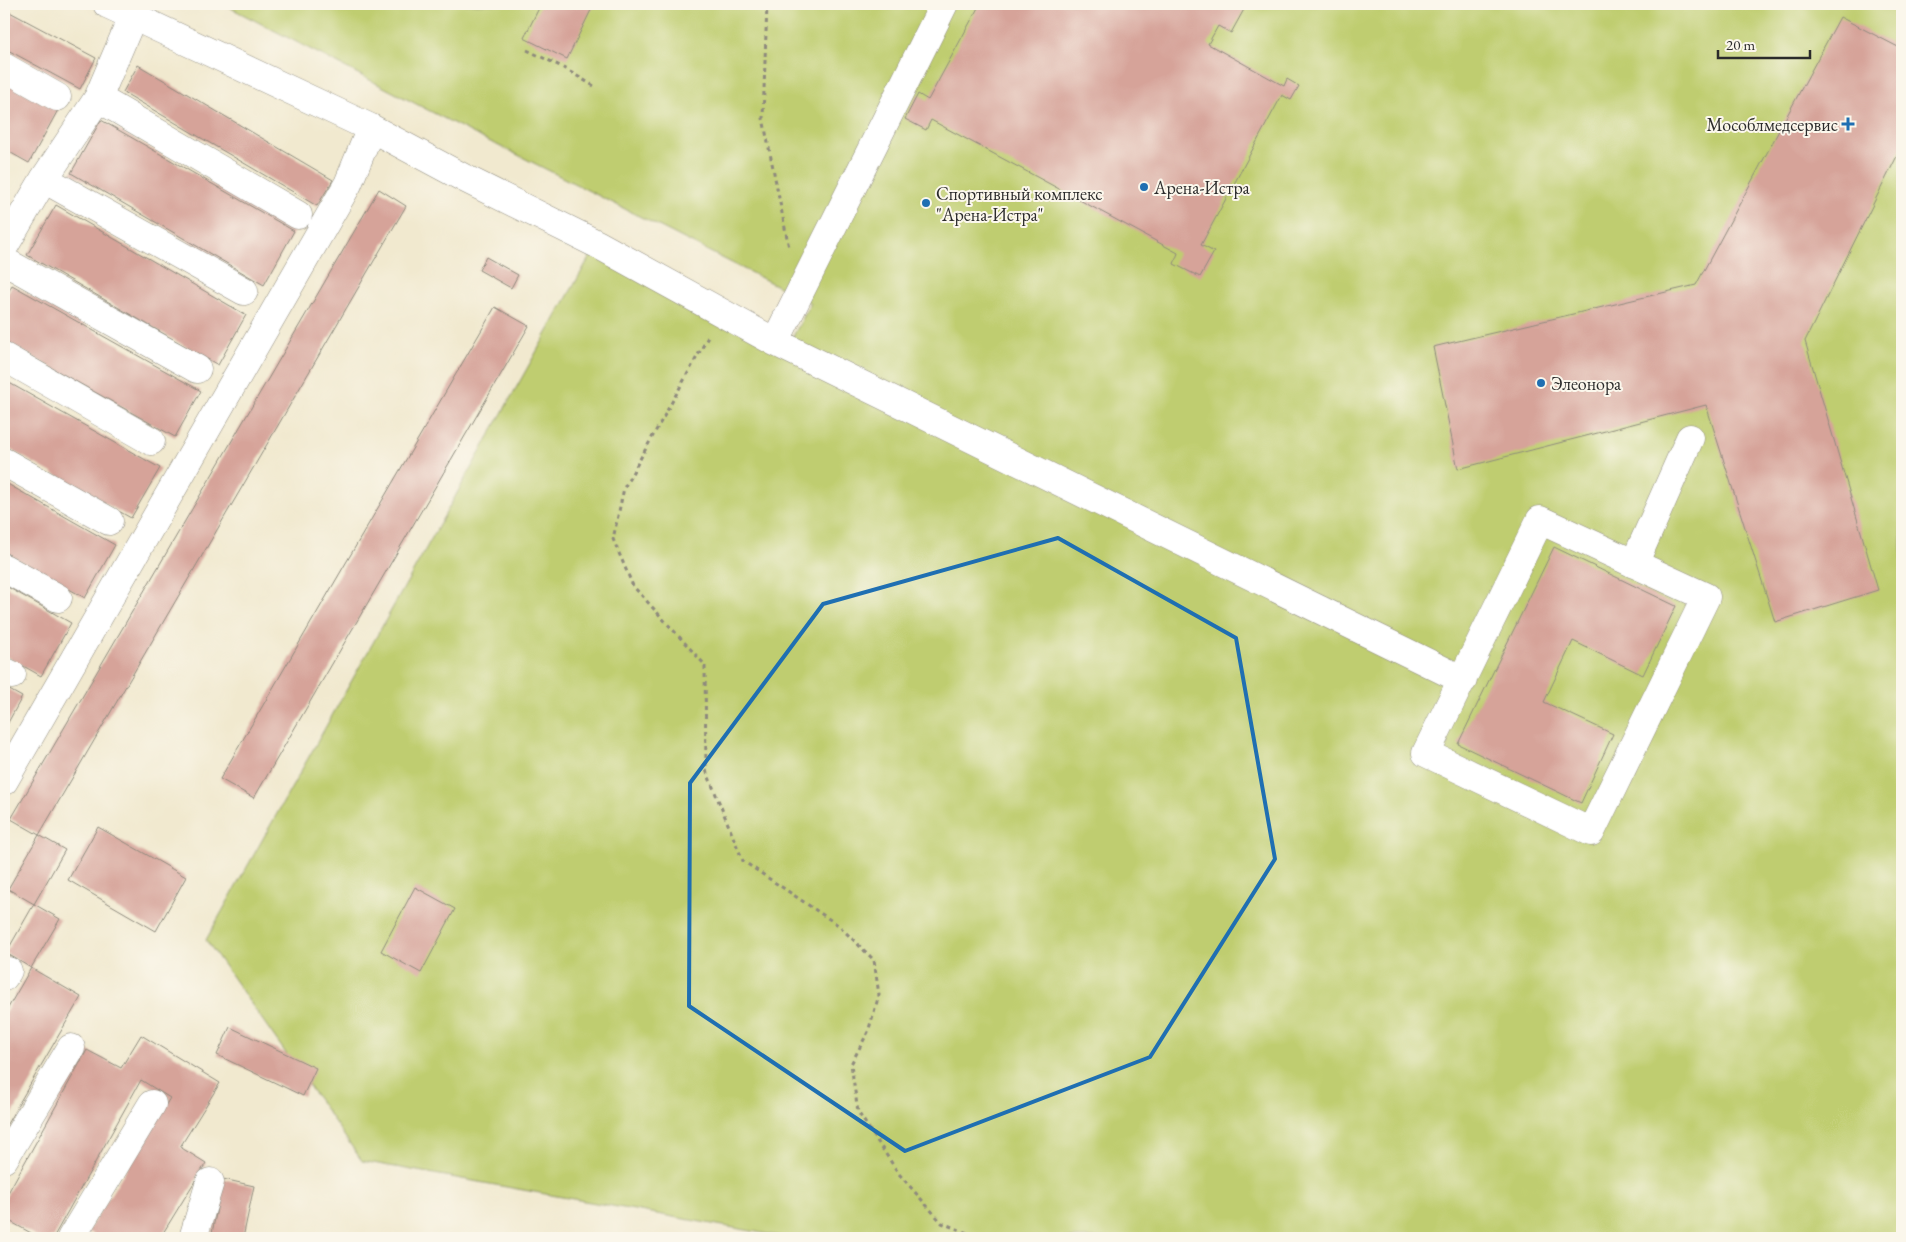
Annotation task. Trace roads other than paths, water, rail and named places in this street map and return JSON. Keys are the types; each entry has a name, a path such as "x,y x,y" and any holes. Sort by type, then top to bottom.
{"lane":[{"path":"107,4 371,128 464,178 597,244 774,342 1463,680"},
{"path":"774,342 944,4"},
{"path":"4,247 44,179 98,98 133,16"},
{"path":"4,67 57,97"},
{"path":"98,98 298,215"},
{"path":"4,781 348,184 371,128"},
{"path":"44,179 244,291"},
{"path":"4,261 197,369"},
{"path":"4,357 151,441"},
{"path":"1634,564 1690,438"},
{"path":"4,462 109,521"},
{"path":"1540,520 1706,597 1591,832 1426,753 1463,680 1540,520"},
{"path":"4,568 58,598"},
{"path":"4,1158 71,1048"},
{"path":"71,1238 152,1104"},
{"path":"193,1238 210,1182"}],"place":[{"name":"Мособлмедсервис","path":"1848,124"},
{"name":"Арена-Истра","path":"1144,187"},
{"name":"Спортивный комплекс \"Арена-Истра\"","path":"926,203"},
{"name":"Элеонора","path":"1541,383"}]}
